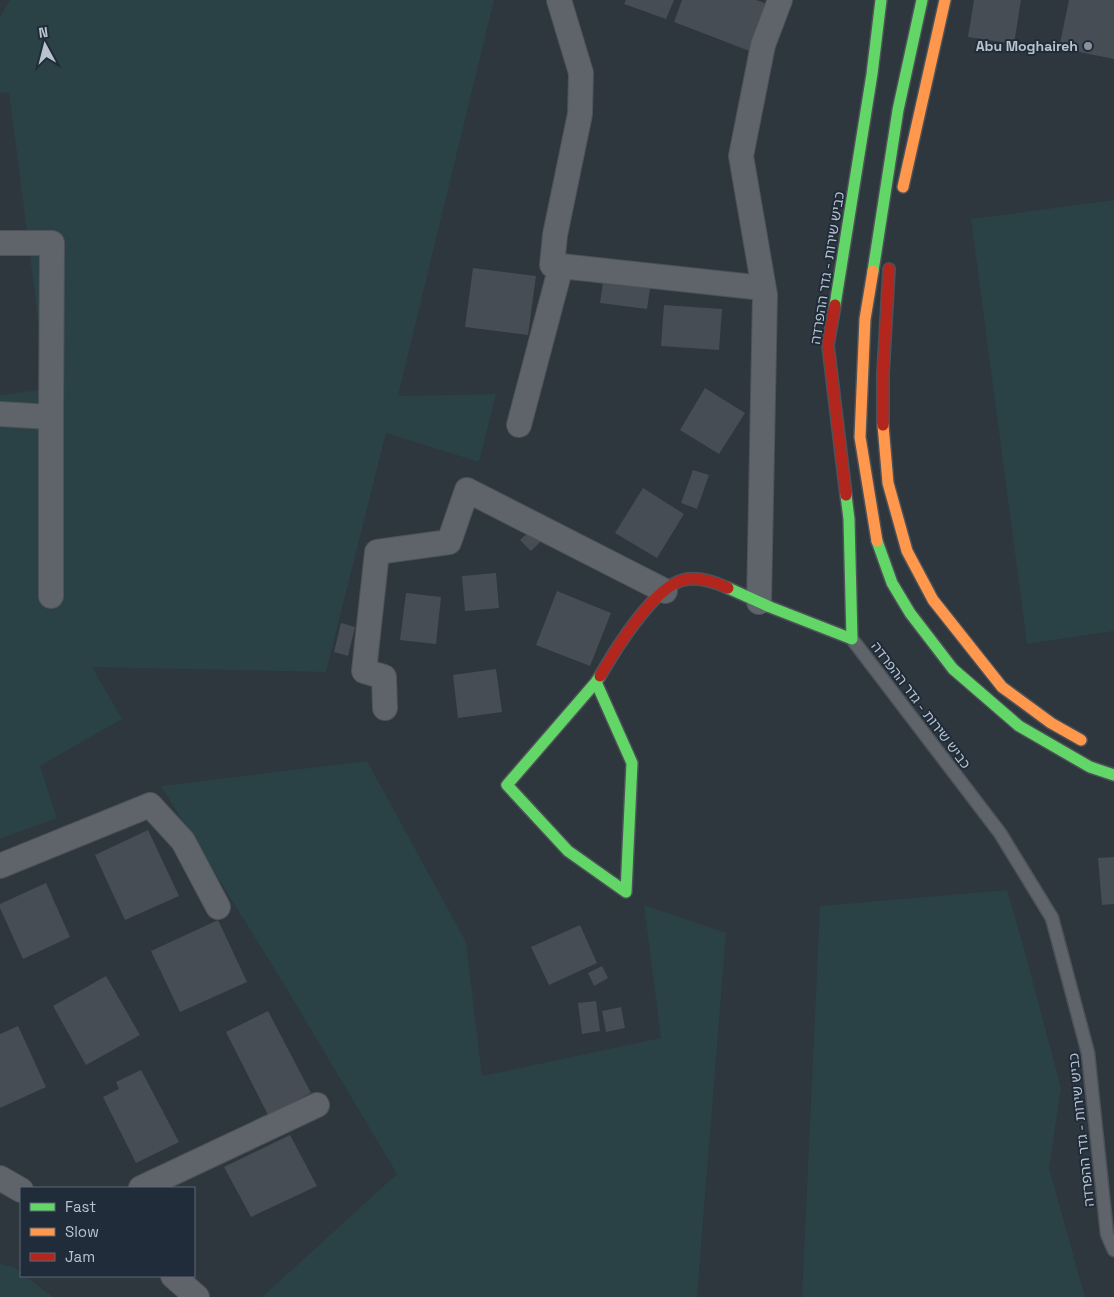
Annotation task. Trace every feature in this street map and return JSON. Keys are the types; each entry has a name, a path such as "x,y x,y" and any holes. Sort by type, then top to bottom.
{"main road":[{"name":"כביש שירות - גדר ההפרדה","path":"852,639 850,519 828,345 846,244 872,74 881,0"},
{"path":"922,0 898,110 866,319 860,437 875,536 892,582 910,613 953,669 1018,726 1090,767 1114,775"},
{"path":"901,198 945,0"},
{"path":"891,260 883,374 883,433 888,483 906,551 933,600 1002,687 1051,723 1092,746"},
{"path":"596,682 632,763 626,892 568,851 507,785 596,682 619,643 659,594 683,580 711,580 759,602 852,639"}],"street":[{"path":"560,0 581,73 580,114 555,235 552,265 763,288"},
{"path":"759,602 763,288 741,156 763,45 780,0"},
{"path":"0,243 52,243 51,596"},
{"path":"519,425 561,266"},
{"path":"0,414 51,417"},
{"path":"385,708 384,677 364,671 378,552 449,542 467,490 665,591"},
{"path":"0,866 150,805 183,841 218,906"},
{"path":"143,1187 317,1105"},
{"path":"0,1178 20,1189"},
{"path":"174,1277 197,1297"}],"lane":[{"name":"כביש שירות - גדר ההפרדה","path":"852,639 1000,833 1052,918 1088,1052 1107,1234 1114,1250"}],"green space":[{"path":"10,0 494,0 398,396 496,394 479,462 386,433 326,672 92,667 122,719 40,766 57,818 0,839 0,395 47,389 9,92 0,93 0,17"},
{"path":"1114,200 1114,631 1027,644 971,219"},
{"path":"367,761 466,942 482,1076 661,1038 644,905 726,933 697,1297 262,1297 397,1174 288,991 161,786"},
{"path":"1007,890 1061,1088 1049,1168 1085,1297 802,1297 820,906"},
{"path":"0,1264 14,1267 20,1272 20,1277 26,1277 53,1297 0,1297"}],"building":[{"path":"626,0 674,0 666,19 624,4"},
{"path":"682,0 756,0 770,5 752,52 674,22"},
{"path":"974,0 1021,0 1014,44 968,37"},
{"path":"1069,0 1114,0 1114,59 1059,48"},
{"path":"473,268 536,276 528,335 465,327"},
{"path":"604,275 651,282 647,309 600,303"},
{"path":"664,305 722,309 719,350 661,346"},
{"path":"705,388 745,413 719,454 680,430"},
{"path":"693,470 709,475 697,509 681,503"},
{"path":"643,488 684,514 657,558 615,533"},
{"path":"532,529 542,540 531,551 520,540"},
{"path":"496,573 499,608 465,611 462,576"},
{"path":"557,591 611,613 590,666 536,645"},
{"path":"406,593 441,597 436,644 400,640"},
{"path":"341,623 355,627 348,656 334,652"},
{"path":"496,669 502,712 458,718 453,675"},
{"path":"148,830 179,896 125,920 95,855"},
{"path":"1114,857 1114,904 1102,905 1098,858"},
{"path":"46,883 70,937 23,959 0,908 0,904"},
{"path":"218,920 247,982 180,1012 151,951"},
{"path":"580,925 597,963 549,985 531,947"},
{"path":"602,966 608,978 594,986 588,973"},
{"path":"106,976 140,1035 86,1065 53,1006"},
{"path":"596,1001 600,1031 582,1034 578,1003"},
{"path":"621,1007 625,1028 606,1032 602,1011"},
{"path":"268,1011 311,1093 268,1115 226,1032"},
{"path":"18,1026 46,1087 0,1108 0,1034"},
{"path":"141,1070 179,1142 136,1163 103,1097 119,1089 116,1082"},
{"path":"290,1135 317,1186 251,1217 224,1167"}],"traffic: fast":[{"path":"835,305 872,74 881,0"},
{"path":"873,271 898,110 922,0"},
{"path":"728,588 770,607 852,639 849,519 846,495"},
{"path":"877,541 892,583 910,613 953,669 1019,726 1090,767 1114,775"},
{"path":"596,682 507,785 568,851 626,892 632,763 596,682 600,676"}],"traffic: slow":[{"path":"903,187 945,0"},
{"path":"873,271 865,319 860,437 877,541"},
{"path":"883,425 888,483 907,551 933,600 1002,687 1051,723 1081,740"}],"traffic: jam":[{"path":"883,425 883,374 889,269"},
{"path":"835,305 828,345 846,495"},
{"path":"600,676 636,621 659,595 671,585 683,580 700,579 728,588"}],"place":[{"name":"Abu Moghaireh","path":"1088,46"}]}
